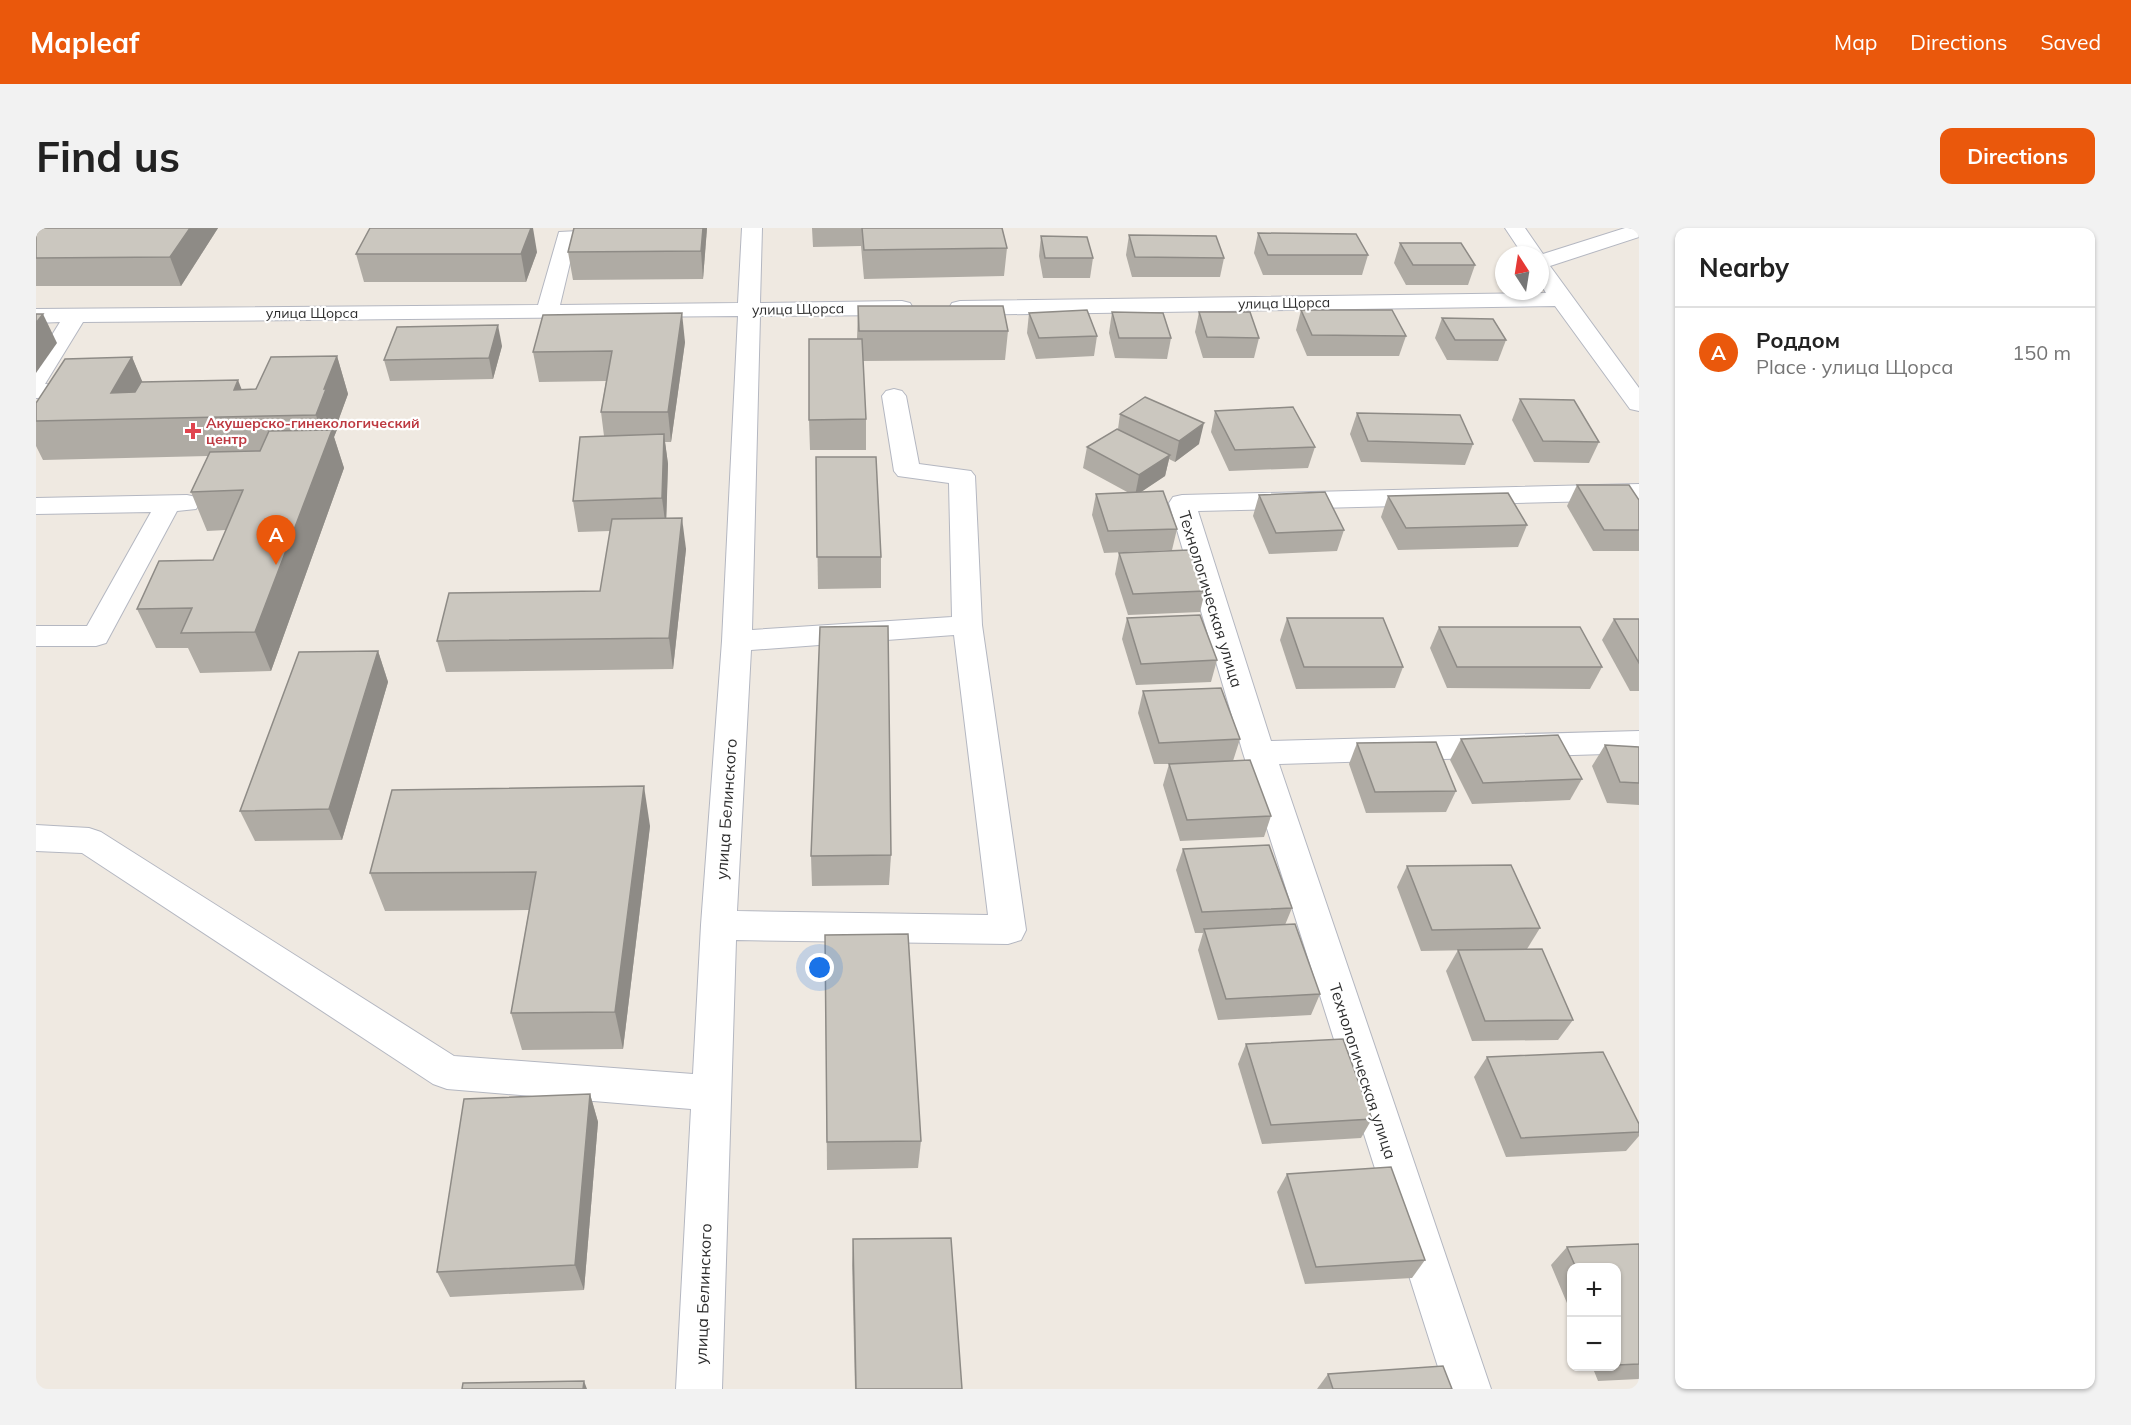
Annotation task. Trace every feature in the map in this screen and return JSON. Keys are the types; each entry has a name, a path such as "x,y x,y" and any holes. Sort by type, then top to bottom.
{"street":[{"path":"547,312 566,236 627,235 628,228"},
{"name":"улица Белинского","path":"699,1389 719,925 737,641 752,228"},
{"path":"1515,228 1527,246"},
{"path":"1549,259 1639,230"},
{"path":"1549,281 1639,404"},
{"name":"улица Щорса","path":"36,316 934,308 1561,299"},
{"path":"36,380 76,315"},
{"path":"36,391 106,392"},
{"path":"719,925 1008,930 967,625 962,476 907,471 894,396"},
{"name":"Технологическая улица","path":"1468,1389 1259,753 1182,503 1639,492"},
{"path":"36,506 179,503 96,636 36,636"},
{"path":"737,641 967,625"},
{"path":"1259,753 1639,742"},
{"path":"36,838 89,841 447,1072 712,1093"}],"building":[{"path":"36,228 190,228 170,257 36,258"},
{"path":"370,228 531,228 521,254 356,254"},
{"path":"574,228 703,228 701,251 568,252"},
{"path":"862,228 1002,228 1007,248 864,250"},
{"path":"1258,233 1356,234 1368,255 1268,255"},
{"path":"1129,235 1216,236 1224,258 1135,257"},
{"path":"1041,236 1087,237 1093,258 1045,258"},
{"path":"1400,243 1461,243 1475,265 1413,265"},
{"path":"858,306 1003,306 1008,331 859,331"},
{"path":"1087,310 1097,336 1039,338 1029,313"},
{"path":"1301,310 1392,310 1406,336 1312,335"},
{"path":"1112,312 1163,313 1171,338 1119,338"},
{"path":"1199,312 1250,312 1259,338 1207,337"},
{"path":"682,313 668,412 601,412 612,351 533,352 543,315"},
{"path":"36,314 43,314 36,323"},
{"path":"1442,318 1493,319 1506,340 1455,340"},
{"path":"498,325 489,358 384,360 397,327"},
{"path":"809,339 862,339 866,419 809,420"},
{"path":"337,356 316,415 36,421 36,403 65,359 132,357 111,393 135,392 141,382 238,380 234,390 256,389 271,357"},
{"path":"1145,397 1204,423 1179,441 1120,414"},
{"path":"1520,399 1574,400 1599,442 1543,441"},
{"path":"1293,407 1315,447 1235,450 1215,411"},
{"path":"1357,413 1460,415 1473,444 1368,441"},
{"path":"1117,429 1170,455 1139,475 1087,447"},
{"path":"332,430 255,632 181,633 192,608 137,609 159,561 213,560 243,490 191,492 210,452 260,451 269,431"},
{"path":"664,434 662,498 573,501 580,437"},
{"path":"816,457 876,457 881,557 817,557"},
{"path":"1577,485 1629,485 1639,500 1639,530 1604,530"},
{"path":"1163,491 1177,529 1108,531 1096,494"},
{"path":"1325,492 1344,530 1276,533 1259,495"},
{"path":"1508,493 1527,525 1406,528 1388,496"},
{"path":"682,518 669,638 437,641 449,593 600,591 612,519"},
{"path":"1189,550 1205,591 1133,594 1119,553"},
{"path":"1200,615 1217,660 1141,664 1127,618"},
{"path":"1287,618 1383,618 1403,667 1304,667"},
{"path":"1614,619 1639,619 1639,663"},
{"path":"888,626 891,855 811,856 820,627"},
{"path":"1439,627 1580,627 1602,667 1457,667"},
{"path":"378,651 329,809 240,811 299,652"},
{"path":"1221,688 1240,739 1159,743 1143,691"},
{"path":"1558,735 1582,779 1483,783 1461,739"},
{"path":"1436,742 1456,791 1375,792 1357,743"},
{"path":"1605,745 1639,747 1639,783 1620,782"},
{"path":"1250,760 1271,816 1187,820 1169,764"},
{"path":"644,786 615,1012 511,1013 536,872 370,873 392,790"},
{"path":"1269,845 1292,908 1202,912 1183,849"},
{"path":"1511,865 1540,928 1432,930 1407,866"},
{"path":"1295,924 1320,994 1226,999 1204,929"},
{"path":"908,934 921,1141 827,1142 825,935"},
{"path":"1542,949 1573,1020 1485,1021 1458,950"},
{"path":"1343,1039 1372,1119 1271,1125 1246,1044"},
{"path":"1603,1052 1639,1124 1639,1132 1521,1138 1487,1057"},
{"path":"590,1094 575,1265 437,1272 464,1099"},
{"path":"1391,1167 1425,1260 1316,1267 1287,1174"},
{"path":"951,1238 962,1389 856,1389 853,1239"},
{"path":"1639,1244 1639,1364 1621,1365 1621,1263 1574,1263 1567,1247"},
{"path":"1443,1366 1452,1389 1333,1389 1328,1374"},
{"path":"584,1381 583,1389 462,1389 463,1383"}],"place":[{"name":"Акушерско-гинекологический центр","path":"193,431"},
{"name":"Роддом","path":"276,565"}]}
